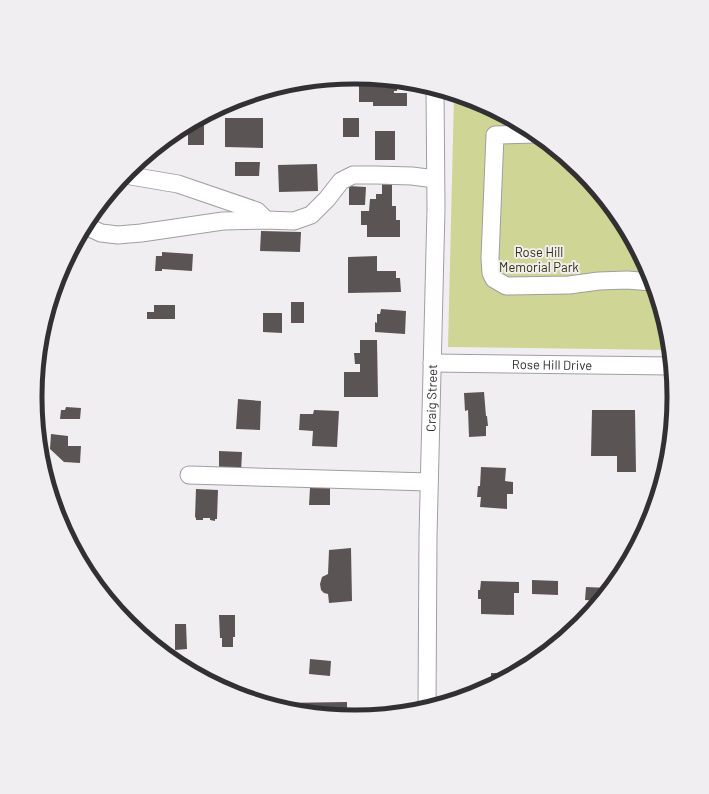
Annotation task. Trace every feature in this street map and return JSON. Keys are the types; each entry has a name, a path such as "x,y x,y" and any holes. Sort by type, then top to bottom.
{"street":[{"name":"Craig Street","path":"427,701 429,482 436,209 435,95"},
{"path":"524,134 495,135 490,258 491,272 494,279 506,286 516,287 569,285 599,281 644,281"},
{"path":"92,229 101,233 118,235 223,221 294,221 311,215 327,199 341,180 353,175 412,176 435,179"},
{"path":"134,176 178,184 257,211 266,220"},
{"name":"Rose Hill Drive","path":"432,362 665,366"},
{"path":"189,475 429,482"}],"green space":[{"name":"Rose Hill Memorial Park","path":"454,101 493,117 528,137 561,162 589,191 614,223 635,259 643,277 656,316 663,350 448,347"}],"building":[{"path":"359,84 395,87 397,87 397,91 394,91 394,93 407,93 407,106 373,106 373,102 359,102"},
{"path":"225,118 263,118 263,148 225,147"},
{"path":"343,118 359,118 359,137 343,137"},
{"path":"204,123 204,145 188,145 188,132"},
{"path":"375,131 395,131 395,160 375,160"},
{"path":"235,162 260,162 259,176 235,176"},
{"path":"317,164 318,191 279,192 278,165"},
{"path":"382,182 392,182 392,206 396,206 396,220 400,220 400,237 367,237 367,225 361,225 361,211 369,211 370,199 376,199 376,194 382,194"},
{"path":"349,186 366,187 365,205 349,205"},
{"path":"261,231 301,232 300,252 260,251"},
{"path":"162,252 193,254 192,271 162,269 162,271 155,271 156,256 162,256"},
{"path":"377,256 377,271 396,271 396,278 400,278 401,292 348,293 348,257"},
{"path":"291,302 304,302 304,323 291,323"},
{"path":"154,305 175,305 175,319 147,319 147,312 154,312"},
{"path":"381,309 406,311 405,334 375,332 377,314 380,314"},
{"path":"263,313 282,313 282,333 263,332"},
{"path":"360,340 377,340 378,397 344,397 344,372 360,372 360,364 355,364 354,353 360,353"},
{"path":"484,392 488,426 486,426 486,436 469,437 468,410 465,411 464,393"},
{"path":"238,399 261,401 260,430 236,429"},
{"path":"66,407 81,408 80,419 60,419 61,410 65,410"},
{"path":"314,410 339,411 337,447 312,446 313,431 299,430 300,414 313,414"},
{"path":"592,410 635,410 636,472 617,472 617,456 591,456"},
{"path":"51,434 68,436 68,446 81,446 80,463 64,462 50,449"},
{"path":"219,451 242,452 241,473 219,472"},
{"path":"481,467 506,468 505,481 513,482 513,494 507,494 507,509 480,507 481,497 477,497 478,486 480,486"},
{"path":"310,488 330,488 330,505 309,505"},
{"path":"196,489 218,490 217,519 215,519 215,521 210,520 210,518 196,520"},
{"path":"351,548 352,601 329,603 328,594 321,590 320,584 322,577 328,574 329,550"},
{"path":"532,580 558,581 558,595 532,594"},
{"path":"481,581 519,582 519,593 514,593 514,615 481,614 481,599 478,599 478,590 480,590"},
{"path":"586,587 601,588 591,600 585,600"},
{"path":"219,615 235,615 235,637 233,637 233,647 222,647"},
{"path":"175,624 186,624 187,649 175,650"},
{"path":"310,659 331,661 330,676 309,674"},
{"path":"491,673 501,673 493,677 491,678"},
{"path":"347,702 347,710 314,707 293,703"}]}
